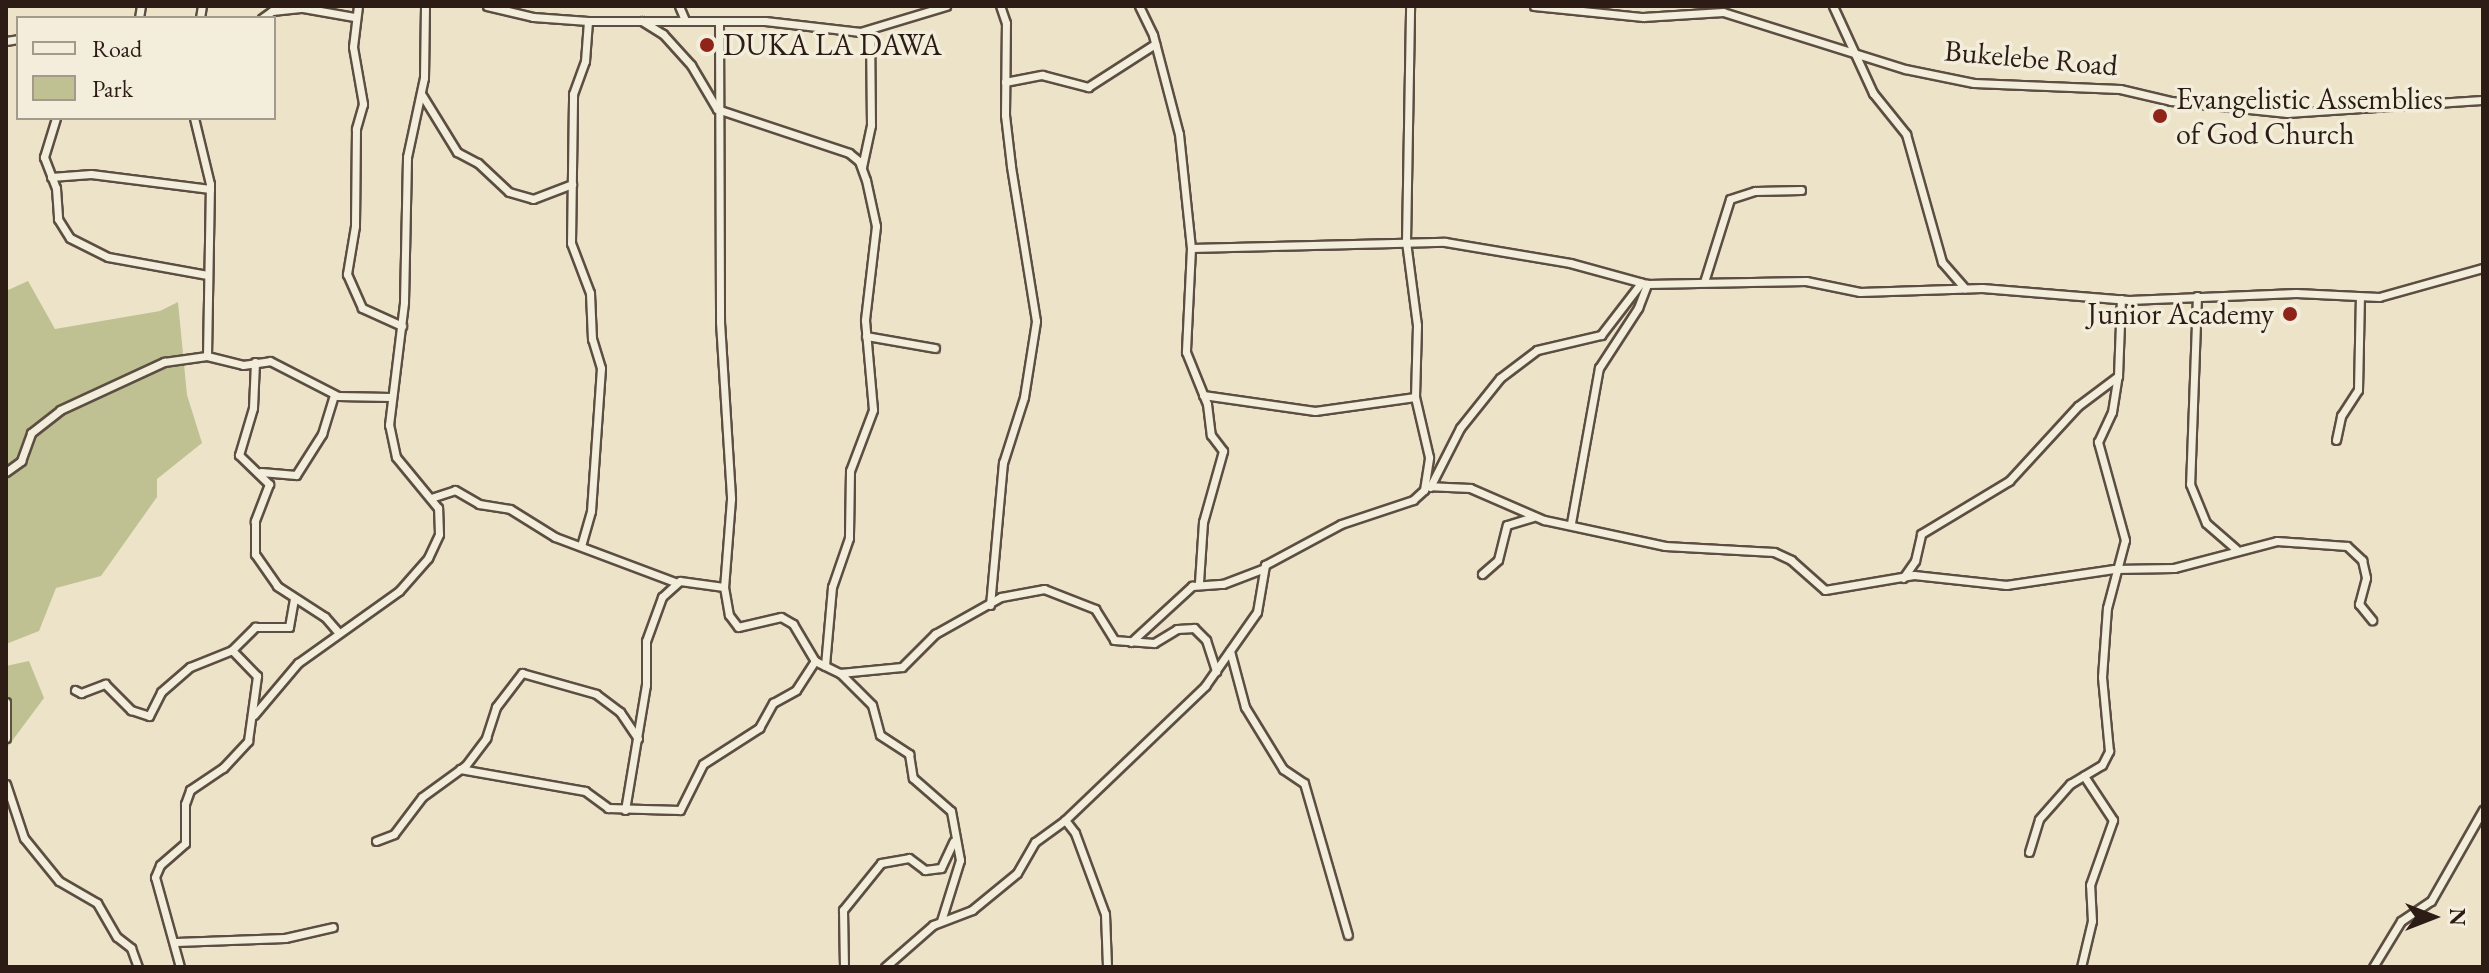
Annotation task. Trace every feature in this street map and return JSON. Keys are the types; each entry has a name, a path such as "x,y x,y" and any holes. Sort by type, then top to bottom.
{"street":[{"path":"358,6 354,17 363,104 356,129 355,231 347,274 362,308 402,326"},
{"path":"254,715 298,663 338,632 389,600 428,558 440,521 431,498 395,454 390,397 402,326 407,157 422,95 425,6"},
{"path":"487,6 533,17 588,21 719,21 870,30 946,6"},
{"path":"679,6 685,20"},
{"path":"990,605 1003,463 1024,397 1036,324 1013,189 1005,82 1006,23 1000,6"},
{"path":"1139,6 1155,44 1179,134 1191,248 1186,352 1203,395 1211,435 1223,453 1212,477 1211,504 1203,522 1199,583"},
{"path":"1410,6 1406,242 1417,325 1415,397 1428,448 1428,486"},
{"name":"Bukelebe Road","path":"1534,6 1643,17 1723,12 1853,52 1974,83 2120,89 2171,101 2287,113 2483,100"},
{"path":"1833,6 1873,93 1906,134 1942,262 1965,288"},
{"path":"265,16 272,11 303,8 354,17"},
{"path":"581,546 591,511 601,368 592,339 590,293 571,245 573,94 585,61 588,21"},
{"path":"642,21 663,34 695,69 717,109 840,150 862,167"},
{"path":"719,21 720,322 731,499 724,587 734,626 785,618 800,631 815,661 840,673 874,709 880,735 909,754 913,778 951,811 956,820 953,842 941,868 925,870 909,858 881,863 843,910 844,967"},
{"path":"825,666 832,587 849,538 850,471 873,410 866,336 876,226 862,167 871,125 870,30"},
{"path":"1005,82 1042,75 1088,87 1155,44"},
{"path":"422,95 457,152 478,163 509,192 533,199 572,184"},
{"path":"55,120 44,154 58,219 79,245 108,257 207,275"},
{"path":"194,120 210,189 207,356"},
{"path":"51,177 91,174 210,189"},
{"path":"1704,282 1730,199 1755,191 1801,190"},
{"path":"1191,248 1406,242 1510,252 1644,284 1806,281 1875,293 1965,288 2121,299 2400,294 2483,268"},
{"path":"1131,642 1175,598 1199,583 1223,584 1262,569 1359,516 1413,500 1428,486 1460,428 1500,378 1537,350 1601,335 1644,284"},
{"path":"1571,523 1599,368 1638,308 1644,284"},
{"path":"2197,296 2190,484 2206,523 2236,549"},
{"path":"2336,440 2341,416 2358,390 2360,297"},
{"path":"2029,852 2039,819 2084,776 2102,765 2109,751 2102,677 2114,569 2123,553 2124,535 2098,442 2112,412 2118,376 2121,299"},
{"path":"866,336 935,348"},
{"path":"6,472 23,458 31,433 60,410 164,362 207,356 243,365 270,361 334,395 390,397"},
{"path":"255,362 253,408 239,455 259,472 269,490 256,515 255,554 277,586 325,617 338,632"},
{"path":"1903,578 1915,561 1921,534 2009,481 2078,406 2118,376"},
{"path":"259,472 296,475 322,434 334,395"},
{"path":"1203,395 1315,411 1415,397"},
{"path":"1428,486 1484,492 1535,517 1665,546 1774,552 1791,560 1825,590 1903,578 1945,576 2006,585 2114,569 2174,568 2236,549 2282,541 2350,547 2365,570 2359,606 2372,620"},
{"path":"431,498 460,491 479,504 510,509 548,534 675,582 724,587"},
{"path":"1482,574 1500,555 1507,525 1535,517"},
{"path":"885,967 941,921 981,903 1017,873 1035,842 1065,820 1216,671 1257,612 1262,569"},
{"path":"625,810 638,739 646,641 662,597 675,582"},
{"path":"840,673 902,667 935,634 990,605 1032,589 1061,592 1100,613 1111,638 1154,643 1177,629 1194,628 1206,640 1216,671"},
{"path":"75,690 81,693 105,684 117,700 146,718 161,692 190,667 232,650 255,627 289,627 294,599"},
{"path":"180,967 156,872 185,843 185,804 190,790 245,747 254,715 255,671 232,650"},
{"path":"1230,651 1245,707 1283,769 1304,783 1348,935"},
{"path":"460,769 585,791 603,806 625,810 683,808 703,764 759,728 773,703 796,690 815,661"},
{"path":"376,841 394,834 422,797 460,769 486,738 496,707 513,681 526,672 596,694 620,712 638,739"},
{"path":"6,702 6,738"},
{"path":"2081,967 2092,921 2090,885 2113,820 2084,776"},
{"path":"6,784 24,838 59,881 95,901 117,937 131,948 138,967"},
{"path":"2373,967 2401,921 2431,901 2465,849 2483,810"},
{"path":"1065,820 1075,833 1105,914 1107,967"},
{"path":"941,921 960,864 953,842"},
{"path":"176,942 285,938 333,927"}],"green space":[{"path":"28,281 55,329 160,311 178,302 187,395 202,443 157,479 157,497 101,576 56,588 39,631 6,644 6,291"},
{"path":"29,661 44,698 6,749 6,666"}],"place":[{"name":"DUKA LA DAWA","path":"707,45"},
{"name":"Evangelistic Assemblies of God Church","path":"2160,116"},
{"name":"Junior Academy","path":"2290,314"}]}
